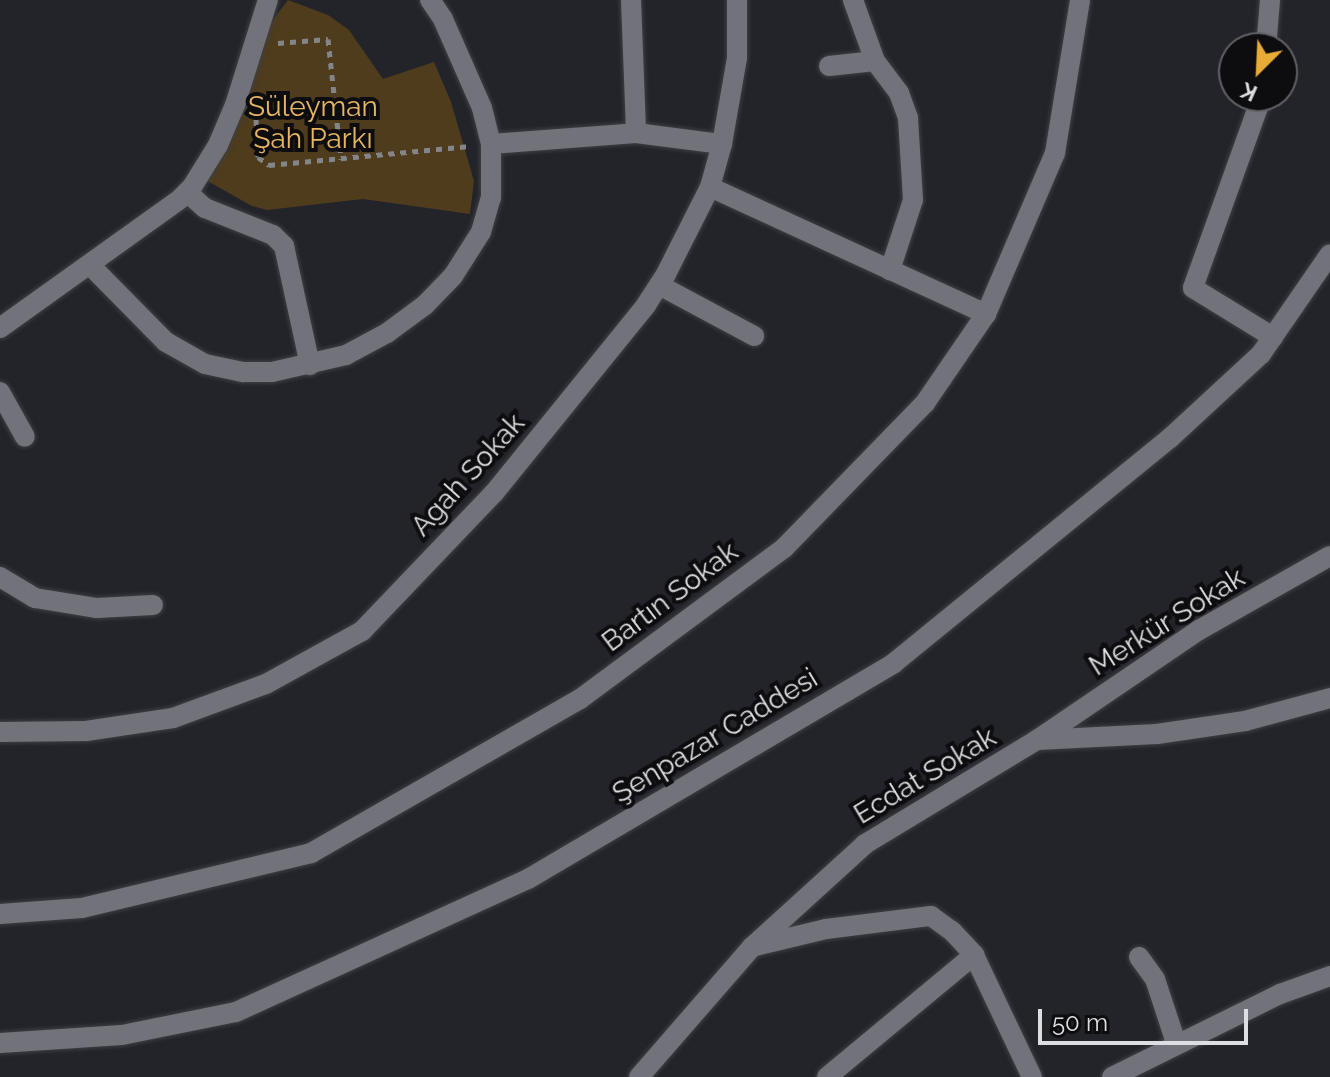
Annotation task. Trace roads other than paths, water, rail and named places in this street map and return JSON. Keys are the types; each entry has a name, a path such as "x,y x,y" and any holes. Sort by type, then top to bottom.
{"street":[{"path":"90,265 166,342 205,364 243,372 272,372 346,355 387,333 425,305 453,276 481,232 491,198 491,144 465,66 443,19 430,0"},
{"path":"631,0 636,133"},
{"name":"Agah Sokak","path":"0,732 86,731 173,718 266,684 362,631 494,493 659,285 710,187 722,144 737,58 737,0"},
{"path":"853,0 875,61 899,93 908,118 913,200 890,270"},
{"name":"Bartın Sokak","path":"0,914 82,908 311,853 580,699 784,548 925,403 986,314 1055,153 1080,0"},
{"path":"1267,32 1270,0"},
{"path":"0,328 187,192 218,145 254,45 260,4"},
{"path":"829,66 875,61"},
{"path":"1256,112 1193,288 1273,337"},
{"path":"491,144 636,133 722,144"},
{"path":"710,187 986,314"},
{"path":"187,192 205,208 273,235 284,246 310,365"},
{"name":"Şenpazar Caddesi","path":"0,1043 122,1035 236,1012 528,879 894,663 1170,438 1261,354 1330,254"},
{"path":"659,285 754,336"},
{"path":"0,392 25,437"},
{"name":"Merkür Sokak","path":"1037,740 1199,630 1330,556"},
{"path":"0,577 35,598 97,608 153,605"},
{"name":"Ecdat Sokak","path":"639,1077 752,947 865,844 1037,740 1157,734 1245,721 1330,698"},
{"path":"752,947 826,929 931,916 952,931 974,955 1032,1077"},
{"path":"827,1077 974,955"},
{"path":"1139,957 1155,979 1176,1043"},
{"path":"1112,1077 1280,994 1330,976"}],"park label":[{"name":"Süleyman Şah Parkı","path":"313,123"}]}
